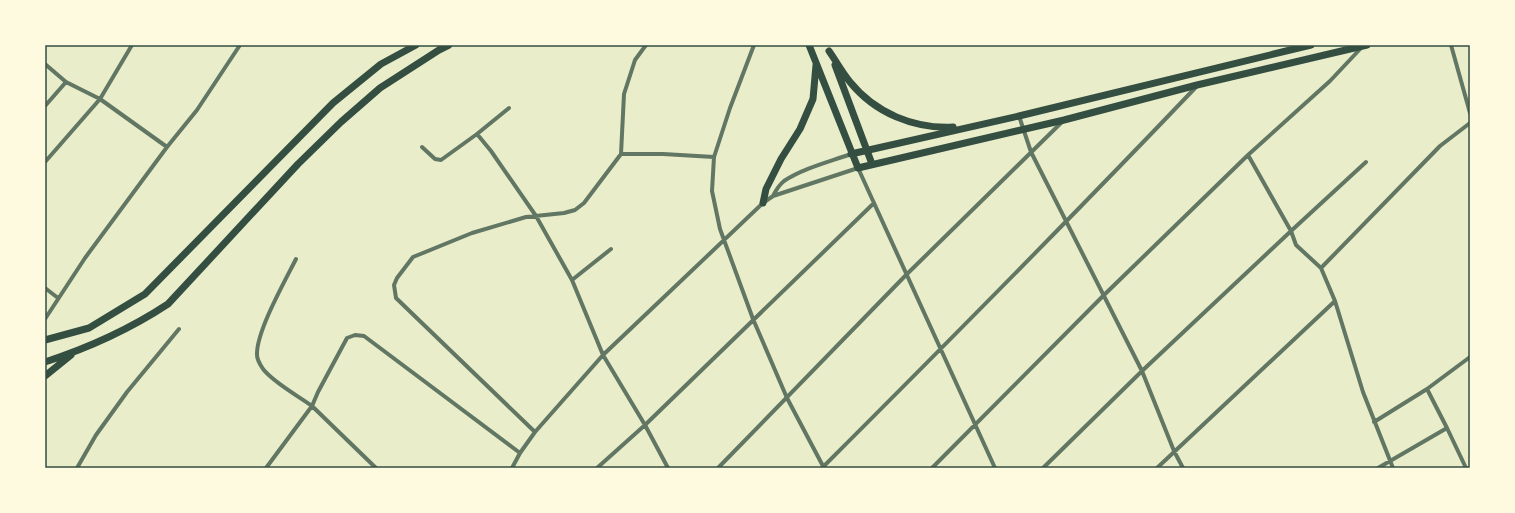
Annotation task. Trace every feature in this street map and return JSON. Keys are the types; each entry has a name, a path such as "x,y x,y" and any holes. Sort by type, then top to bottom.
{"main road":[{"path":"45,340 89,328 145,294 332,103 381,64 416,45"},
{"path":"45,362 77,351 142,321 168,304 293,170 341,122 380,88 449,45"},
{"path":"809,45 851,154 858,168 1024,130 1197,85 1365,46"},
{"path":"851,154 1019,116 1311,45"},
{"path":"828,48 850,81 862,95 877,107 892,116 910,122 935,127 972,127"},
{"path":"828,48 872,164"},
{"path":"763,203 766,189 781,159 800,130 813,99 817,63"},
{"path":"45,376 77,351"}],"street":[{"path":"45,162 100,99 132,45"},
{"path":"45,319 85,258 167,147 197,110 240,45"},
{"path":"536,432 396,298 394,285 397,278 413,257 472,233 536,216 564,213 575,210 584,203 621,154 624,94 635,60 646,45"},
{"path":"754,45 730,108 714,157 712,191 724,241 753,319 787,398 823,467 1067,222 1197,85"},
{"path":"1451,45 1470,113"},
{"path":"932,468 1103,296 1248,155 1330,81 1365,46"},
{"path":"45,64 66,82 100,99 167,147"},
{"path":"45,106 66,82"},
{"path":"422,147 435,159 440,160 477,134 509,108"},
{"path":"1019,116 1031,152 1142,371 1182,468"},
{"path":"718,468 906,275 1064,120"},
{"path":"1321,268 1440,146 1470,123"},
{"path":"477,134 536,216 572,280 603,355 645,425 668,468"},
{"path":"621,154 663,154 714,157"},
{"path":"773,196 778,187 784,181 802,172 851,154"},
{"path":"1248,155 1291,230 1296,245 1321,268 1335,301 1363,392 1393,468"},
{"path":"1043,468 1142,371 1291,230 1366,162"},
{"path":"512,468 520,453 536,432 603,355 763,203 773,196 858,168 995,468"},
{"path":"597,468 645,425 874,203"},
{"path":"572,280 611,249"},
{"path":"296,259 270,310 260,339 257,356 262,368 270,376 312,406 376,468"},
{"path":"45,288 58,298"},
{"path":"1156,468 1335,301"},
{"path":"77,468 100,428 127,392 179,329"},
{"path":"266,468 312,406 347,338 355,335 364,336 520,453"},
{"path":"1374,422 1427,389 1470,357"},
{"path":"1427,389 1448,428 1466,468"},
{"path":"1378,468 1448,428"}]}
